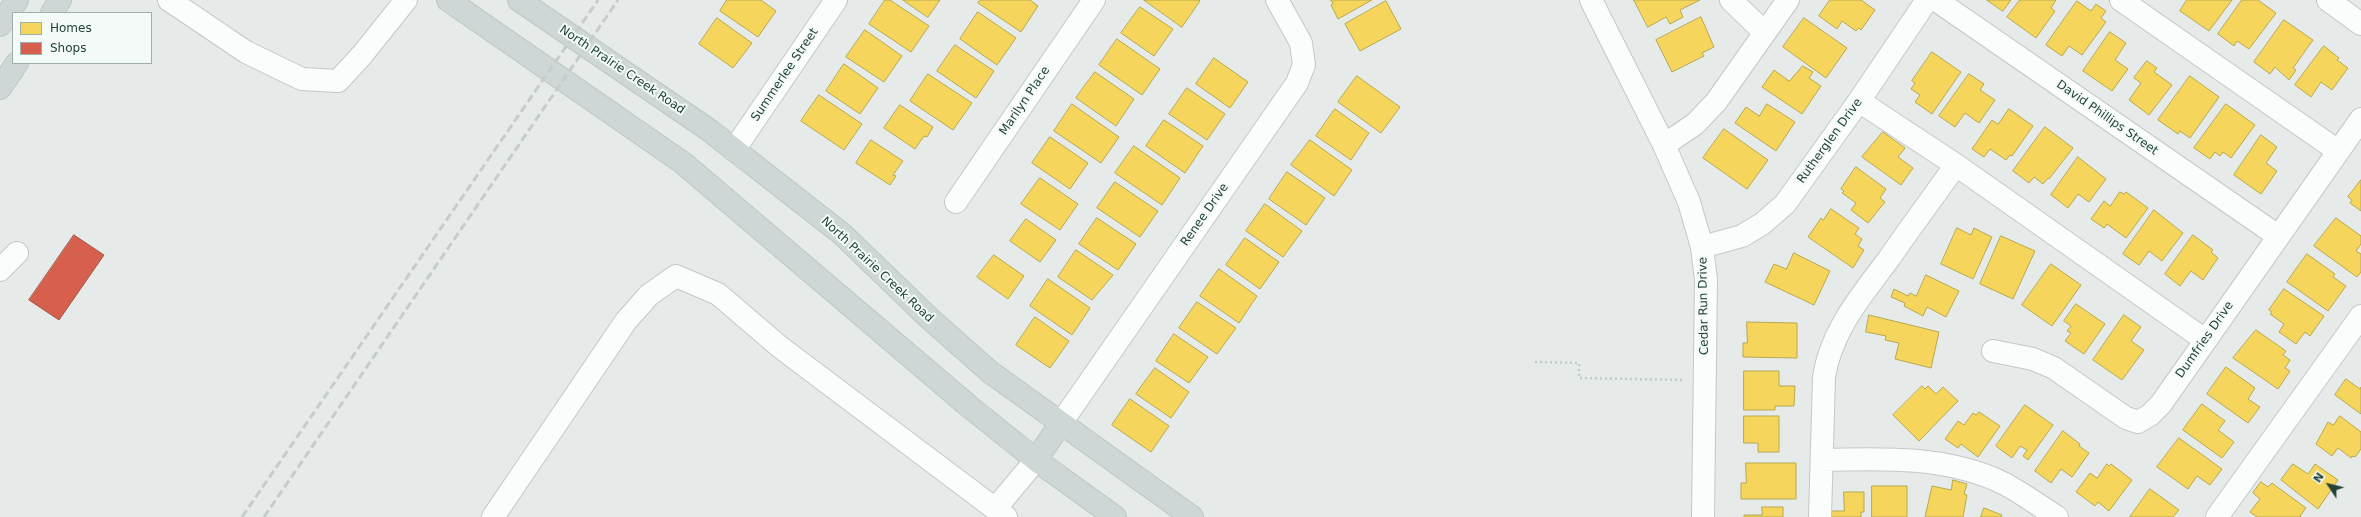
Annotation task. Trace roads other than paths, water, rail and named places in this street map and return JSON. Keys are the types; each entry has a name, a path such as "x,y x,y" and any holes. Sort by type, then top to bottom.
{"main road":[{"path":"0,25 17,0"},
{"path":"53,12 60,0"},
{"path":"448,0 683,163 900,350 1036,460 1115,517"},
{"name":"North Prairie Creek Road","path":"519,0 709,130 842,234 929,318 990,372 1192,517"},
{"path":"0,88 16,64"},
{"path":"1036,460 1061,423"}],"street":[{"path":"169,0 246,52 302,79 338,81 362,55 406,0"},
{"name":"Summerlee Street","path":"734,150 836,0"},
{"name":"Marilyn Place","path":"956,202 1094,0"},
{"name":"Renee Drive","path":"1061,423 1296,83 1304,65 1301,43 1277,0"},
{"name":"Cedar Run Drive","path":"1591,0 1664,145 1689,202 1702,247 1706,280 1704,517"},
{"path":"1731,0 1764,32"},
{"path":"1664,145 1695,124 1716,102 1788,0"},
{"name":"Rutherglen Drive","path":"1702,247 1742,236 1762,224 1785,204 1859,101 1927,0"},
{"name":"David Phillips Street","path":"1936,0 2278,236"},
{"path":"2121,0 2338,151"},
{"path":"2328,0 2361,24"},
{"path":"1859,101 1956,165 2205,340"},
{"name":"Dumfries Drive","path":"1993,351 2033,359 2054,368 2126,418 2138,422 2150,415 2161,404 2361,120"},
{"path":"1820,517 1824,377 1827,357 1836,336 1956,165"},
{"path":"0,270 17,253"},
{"path":"493,517 626,321 649,295 676,276 718,294 780,347 1000,513 1036,460"},
{"path":"2217,517 2361,316"},
{"path":"1822,460 1870,458 1909,460 1962,468 2004,484 2057,517"}],"railway":[{"path":"242,517 598,0"},
{"path":"264,517 618,0"}]}
